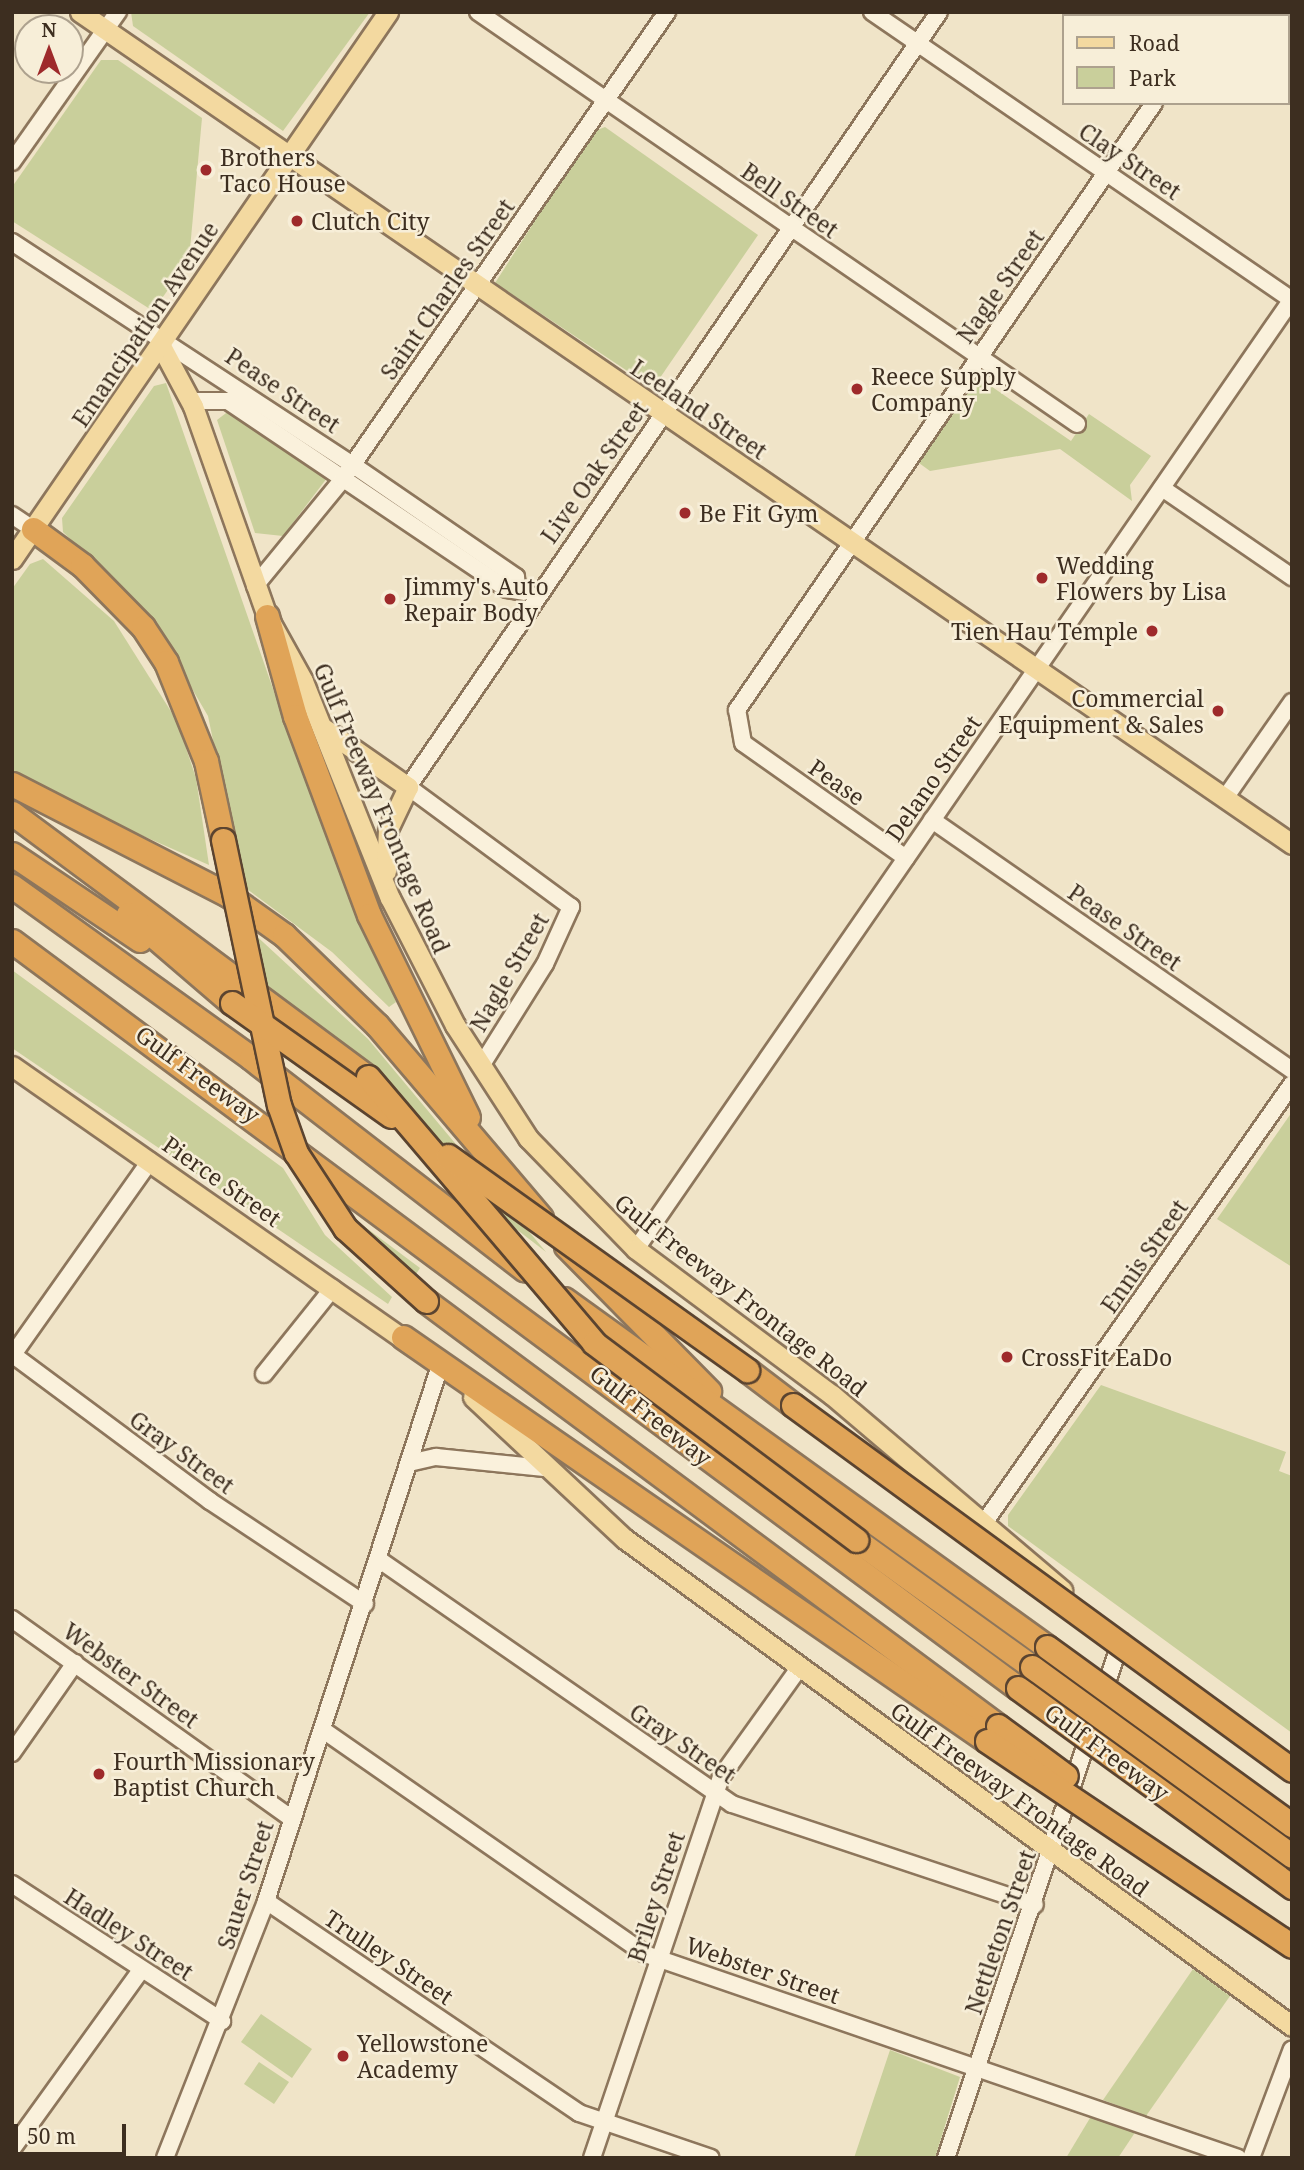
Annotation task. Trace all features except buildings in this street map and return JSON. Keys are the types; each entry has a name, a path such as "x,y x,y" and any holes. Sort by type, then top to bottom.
{"highway":[{"path":"33,529 82,565 143,627 166,662 206,761 279,1105 296,1153 345,1228 426,1301 992,1733"},
{"path":"267,616 295,716 386,958 494,1162"},
{"path":"12,784 228,895 284,936 377,1025 617,1302 751,1433"},
{"name":"Gulf Freeway","path":"12,813 368,1077 594,1343 856,1540 1292,1856"},
{"path":"12,827 151,932 232,1003"},
{"path":"12,854 232,1003 747,1370 1292,1770"},
{"name":"Gulf Freeway","path":"12,886 751,1433 1292,1825"},
{"name":"Gulf Freeway","path":"12,940 1018,1688 1292,1887"},
{"path":"403,1337 992,1733 1292,1943"}],"main road":[{"name":"Leeland Street","path":"80,12 1292,844"},
{"name":"Emancipation Avenue","path":"12,559 161,346 388,12"},
{"name":"Gulf Freeway Frontage Road","path":"161,346 190,401 267,616 321,727 390,898 481,1066 561,1179 636,1249 832,1395 1121,1641 1292,1764"},
{"path":"321,727 408,787 383,851 390,898"},
{"name":"Pierce Street","path":"12,1066 403,1337"},
{"name":"Gulf Freeway Frontage Road","path":"403,1337 499,1418 544,1468 625,1539 1292,2026"}],"street":[{"path":"12,162 118,12"},
{"name":"Bell Street","path":"478,12 1077,424"},
{"name":"Saint Charles Street","path":"255,586 353,465 667,12"},
{"name":"Clay Street","path":"873,12 1292,300"},
{"name":"Live Oak Street","path":"408,787 533,599 939,12"},
{"name":"Nagle Street","path":"743,743 737,725 743,697 848,541 1153,105"},
{"name":"Pease Street","path":"12,242 161,346 183,349 353,465 516,577 517,587 533,599"},
{"name":"Delano Street","path":"636,1249 1292,300"},
{"name":"Pease Street","path":"190,401 228,401 507,589 517,587"},
{"path":"1162,488 1292,577"},
{"path":"12,515 33,529"},
{"path":"1225,798 1292,702"},
{"name":"Pease","path":"743,743 906,858"},
{"name":"Nagle Street","path":"408,787 569,900 545,964 481,1066"},
{"name":"Pease Street","path":"932,820 1292,1070"},
{"name":"Ennis Street","path":"984,1523 1292,1084"},
{"path":"12,1355 150,1161"},
{"path":"264,1374 333,1288"},
{"name":"Gray Street","path":"12,1355 209,1501 365,1604"},
{"name":"Sauer Street","path":"165,2158 222,2021 266,1900 291,1818 380,1561 439,1369"},
{"path":"409,1463 436,1457 544,1468"},
{"name":"Gray Street","path":"380,1561 714,1793 1035,1905"},
{"name":"Webster Street","path":"12,1619 291,1818"},
{"name":"Nettleton Street","path":"946,2158 1035,1905 1121,1641"},
{"path":"12,1754 75,1663"},
{"name":"Briley Street","path":"592,2158 714,1793 799,1668"},
{"name":"Webster Street","path":"323,1730 659,1959 1238,2158"},
{"name":"Hadley Street","path":"12,1884 222,2021"},
{"name":"Trulley Street","path":"266,1900 579,2113 711,2158"},
{"path":"12,2149 141,1970"},
{"path":"1251,2158 1292,2049"}],"green space":[{"path":"131,12 370,12 283,131 133,26"},
{"path":"101,60 118,60 202,118 189,260 153,311 12,221 12,187"},
{"path":"605,127 758,235 653,388 495,283 592,132"},
{"path":"985,382 1071,441 1089,414 1151,456 1130,485 1132,501 1060,449 930,471 919,463 972,387"},
{"path":"166,383 279,706 396,1002 389,1007 332,952 243,886 208,716 150,617 63,532 62,518 154,386"},
{"path":"230,410 327,478 283,536 255,533 217,420"},
{"path":"43,559 114,621 177,721 196,778 209,865 73,805 12,770 12,589 30,564"},
{"path":"251,931 368,1039 546,1252 489,1208 374,1073 264,985"},
{"path":"12,970 283,1168 325,1235 392,1297 388,1304 12,1048"},
{"path":"1292,1112 1292,1267 1217,1219"},
{"path":"345,1212 420,1268 413,1279 391,1262"},
{"path":"1101,1385 1286,1452 1279,1471 1292,1476 1292,1733 1008,1526 1008,1515"},
{"path":"1193,1969 1230,1996 1146,2116 1103,2100"},
{"path":"261,2014 312,2049 292,2078 241,2042"},
{"path":"890,2050 960,2077 935,2158 854,2158"},
{"path":"259,2062 289,2082 274,2104 244,2084"},
{"path":"1093,2113 1136,2131 1118,2158 1066,2158"}],"place":[{"name":"Brothers Taco House","path":"206,170"},
{"name":"Clutch City","path":"297,221"},
{"name":"Reece Supply Company","path":"857,389"},
{"name":"Be Fit Gym","path":"685,513"},
{"name":"Wedding Flowers by Lisa","path":"1042,578"},
{"name":"Jimmy's Auto Repair Body","path":"390,599"},
{"name":"Tien Hau Temple","path":"1152,631"},
{"name":"Commercial Equipment & Sales","path":"1218,711"},
{"name":"CrossFit EaDo","path":"1007,1357"},
{"name":"Fourth Missionary Baptist Church","path":"99,1774"},
{"name":"Yellowstone Academy","path":"343,2056"}]}
